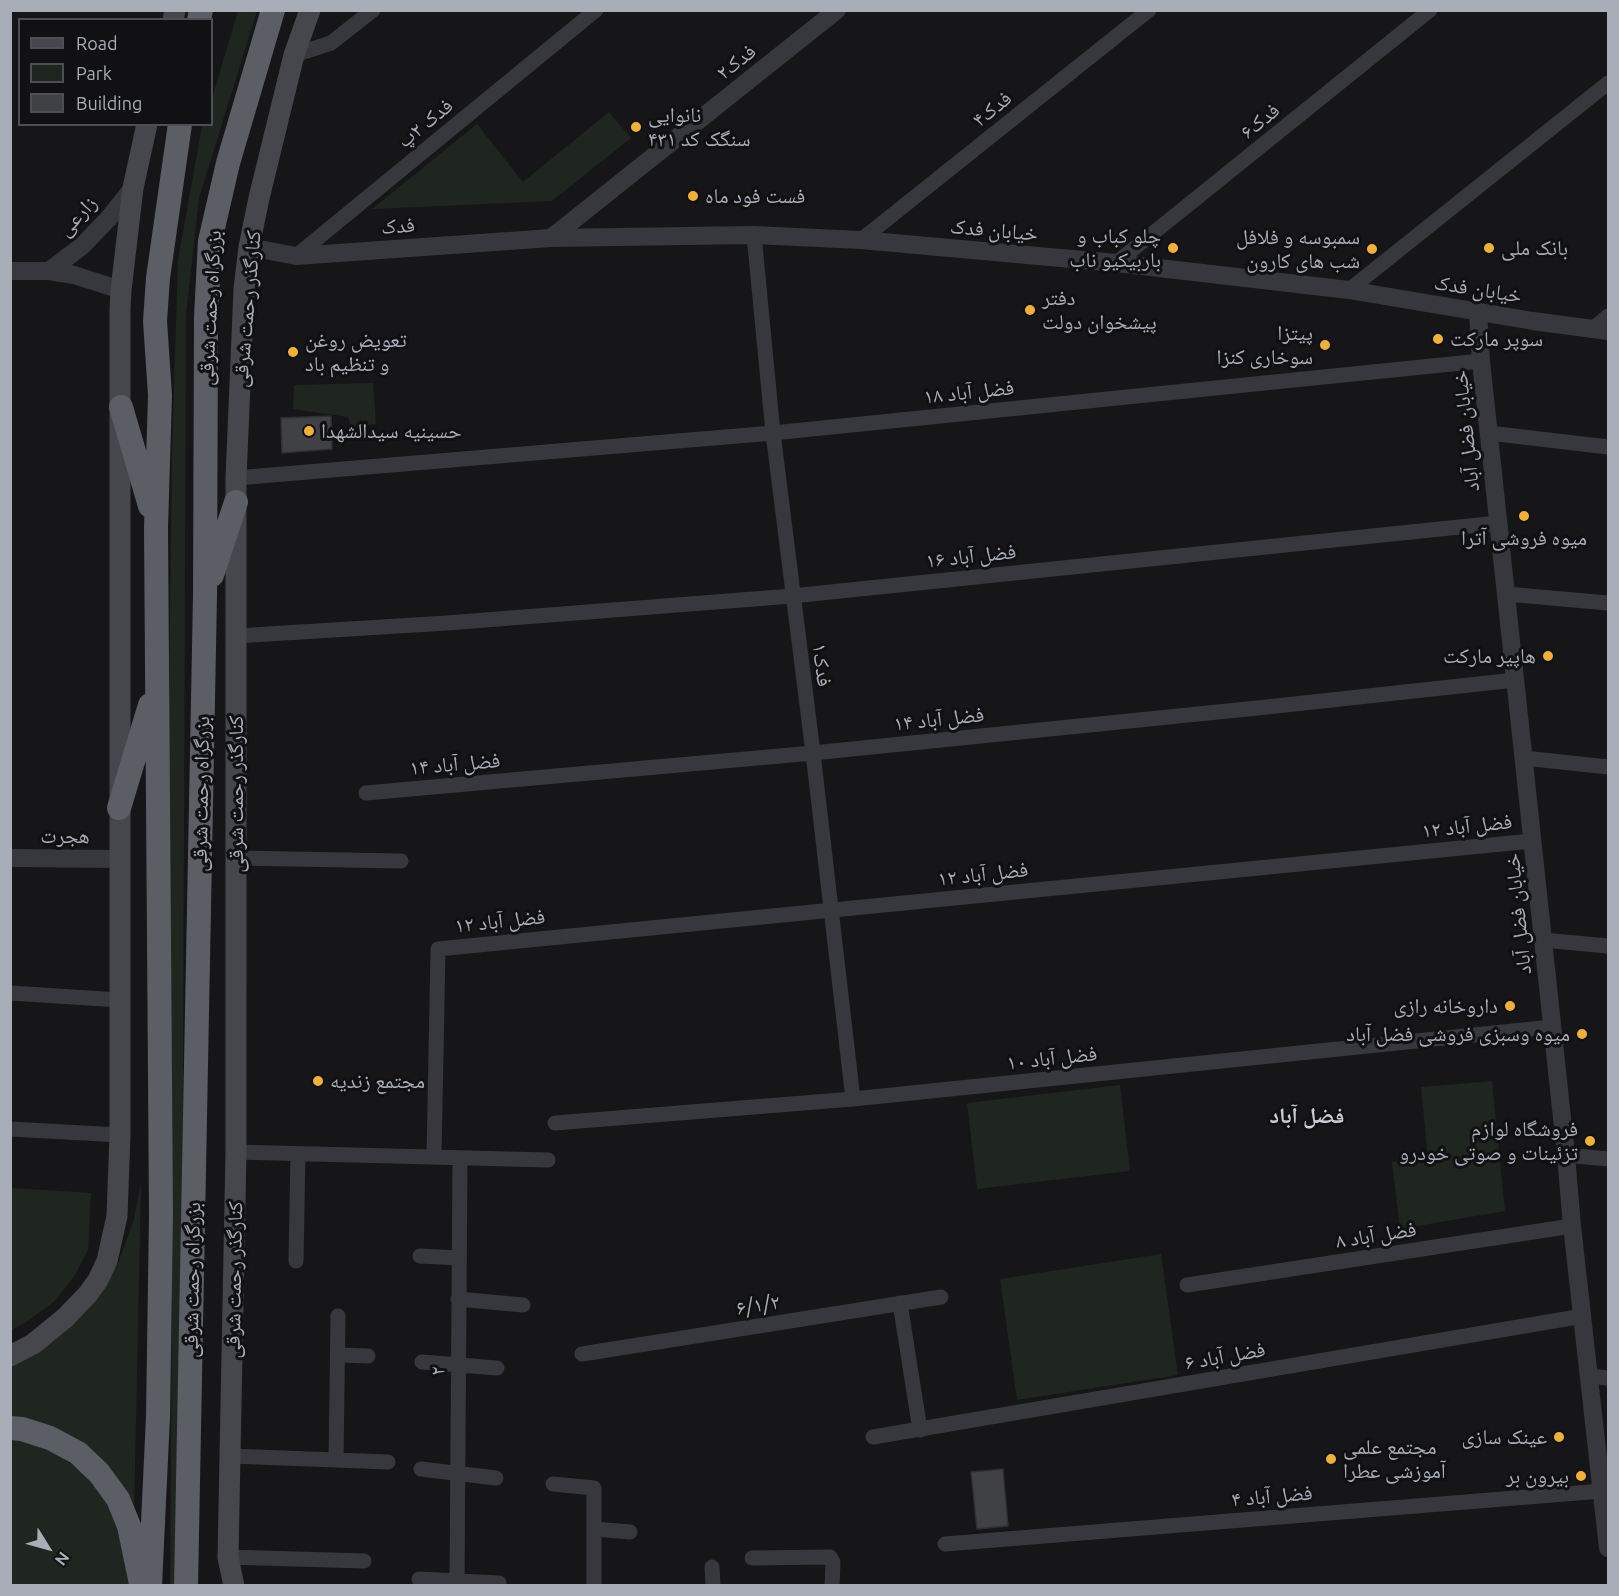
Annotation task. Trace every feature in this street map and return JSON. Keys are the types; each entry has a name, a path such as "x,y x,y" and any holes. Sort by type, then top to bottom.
{"highway":[{"name":"بزرگراه رحمت شرقی","path":"186,1586 205,595 206,317 210,241 228,163 273,10"},
{"name":"بزرگراه رحمت شرقی","path":"150,1586 158,1417 161,1214 156,528 160,395 155,321 180,126"},
{"path":"121,407 156,528"},
{"path":"205,595 236,502"},
{"path":"119,808 157,683"},
{"path":"10,1428 22,1429 50,1438 78,1453 99,1473 118,1499 129,1526 141,1586"}],"main road":[{"name":"کنارگذر رحمت شرقی","path":"234,1586 228,1557 236,1152 236,478 244,289 249,247 259,198 294,55 310,10"},
{"path":"10,1356 33,1344 65,1318 88,1294 107,1262 117,1216 120,1135 121,290 133,188 147,126"}],"street":[{"path":"294,55 331,43 373,10"},
{"name":"فدک ۲پ","path":"296,256 596,10"},
{"name":"فدک۲","path":"551,238 837,10"},
{"name":"فدک۴","path":"861,240 1149,10"},
{"name":"فدک۶","path":"1116,263 1430,10"},
{"path":"1349,290 1608,83"},
{"name":"زارعی","path":"50,271 82,246 133,188"},
{"name":"خیابان فدک","path":"551,238 754,235 861,240 1116,263 1349,290 1601,330"},
{"name":"فدک۱","path":"754,235 773,433 853,1100"},
{"name":"فدک","path":"249,247 296,256 551,238"},
{"path":"10,271 50,271 74,275 121,290"},
{"name":"خیابان فضل آباد","path":"1478,311 1481,362 1572,1226 1583,1316 1599,1377 1602,1491 1608,1548"},
{"path":"1601,330 1608,316"},
{"name":"فضل آباد ۱۸","path":"236,478 773,433 1481,362"},
{"path":"1489,433 1608,447"},
{"name":"فضل آباد ۱۶","path":"236,636 447,623 792,596 1498,523"},
{"path":"1506,594 1608,603"},
{"name":"فضل آباد ۱۴","path":"366,793 813,753 1515,680"},
{"path":"1524,758 1608,767"},
{"name":"فضل آباد ۱۲","path":"434,1157 438,949 1532,841"},
{"name":"هجرت","path":"10,858 119,859"},
{"path":"236,858 401,861"},
{"path":"1543,940 1608,946"},
{"path":"10,993 120,1000"},
{"name":"فضل آباد ۱۰","path":"555,1123 853,1100 1552,1027"},
{"path":"10,1129 120,1135"},
{"path":"236,1152 548,1160"},
{"path":"296,1261 298,1154"},
{"path":"1566,1155 1608,1159"},
{"name":"۲","path":"457,1583 460,1158"},
{"name":"فضل آباد ۸","path":"1187,1285 1572,1226"},
{"path":"420,1256 459,1258"},
{"name":"۶/۱/۲","path":"582,1354 941,1297"},
{"path":"458,1299 523,1305"},
{"path":"900,1303 921,1430"},
{"path":"336,1460 338,1316"},
{"name":"فضل آباد ۶","path":"873,1437 1583,1316"},
{"path":"338,1356 368,1356"},
{"path":"422,1362 497,1368"},
{"path":"231,1456 388,1462"},
{"path":"421,1469 496,1478"},
{"path":"553,1484 594,1488 594,1586"},
{"name":"فضل آباد ۴","path":"945,1544 1602,1491"},
{"path":"594,1529 630,1532"},
{"path":"228,1557 364,1561"},
{"path":"752,1558 830,1557 833,1562 832,1586"},
{"path":"712,1566 713,1586"},
{"path":"419,1579 457,1583 500,1583"}],"green space":[{"path":"238,11 257,11 199,198 186,315 182,1336 178,1585 170,1586 172,1310 168,789 172,451 178,260 201,131 203,126 213,126 213,95"},
{"path":"609,112 631,138 552,201 372,209 477,124 523,182"},
{"path":"373,383 376,424 351,427 348,417 293,409 294,385"},
{"path":"1492,1081 1505,1211 1400,1229 1392,1162 1428,1159 1421,1087"},
{"path":"1120,1085 1130,1171 977,1189 967,1103"},
{"path":"141,1183 134,1516 128,1497 113,1471 95,1455 11,1418 11,1367 48,1344 97,1299 117,1266 134,1219"},
{"path":"11,1188 91,1193 88,1250 75,1275 55,1301 25,1323 11,1330"},
{"path":"1161,1254 1178,1375 1017,1400 1000,1279"},
{"path":"10,1439 17,1439 52,1452 86,1476 108,1506 117,1526 129,1585 11,1585"}],"building":[{"name":"حسینیه سیدالشهدا","path":"331,416 332,449 282,453 281,418"},
{"path":"1003,1469 1008,1526 977,1529 971,1472"}],"place":[{"name":"نانوایی سنگک کد ۴۳۱","path":"636,127"},
{"name":"فست فود ماه","path":"693,196"},
{"name":"چلو کباب و باربیکیو ناب","path":"1173,248"},
{"name":"بانک ملی","path":"1489,248"},
{"name":"سمبوسه و فلافل شب های کارون","path":"1372,249"},
{"name":"دفتر پیشخوان دولت","path":"1030,310"},
{"name":"سوپر مارکت","path":"1438,339"},
{"name":"پيتزا سوخارى كنزا","path":"1325,345"},
{"name":"تعویض روغن و تنظیم باد","path":"293,352"},
{"name":"حسینیه سیدالشهدا","path":"309,431"},
{"name":"میوه فروشی آترا","path":"1524,516"},
{"name":"هاپیر مارکت","path":"1548,656"},
{"name":"داروخانه رازی","path":"1510,1006"},
{"name":"میوه وسبزی فروشی فضل آباد","path":"1582,1034"},
{"name":"مجتمع زندیه","path":"318,1081"},
{"name":"فروشگاه لوازم تزئینات و صوتی خودرو","path":"1590,1141"},
{"name":"عینک سازی","path":"1559,1437"},
{"name":"مجتمع علمی آموزشی عطرا","path":"1331,1459"},
{"name":"بیرون بر","path":"1581,1476"}],"district":[{"name":"فضل آباد","path":"1307,1116"}]}
